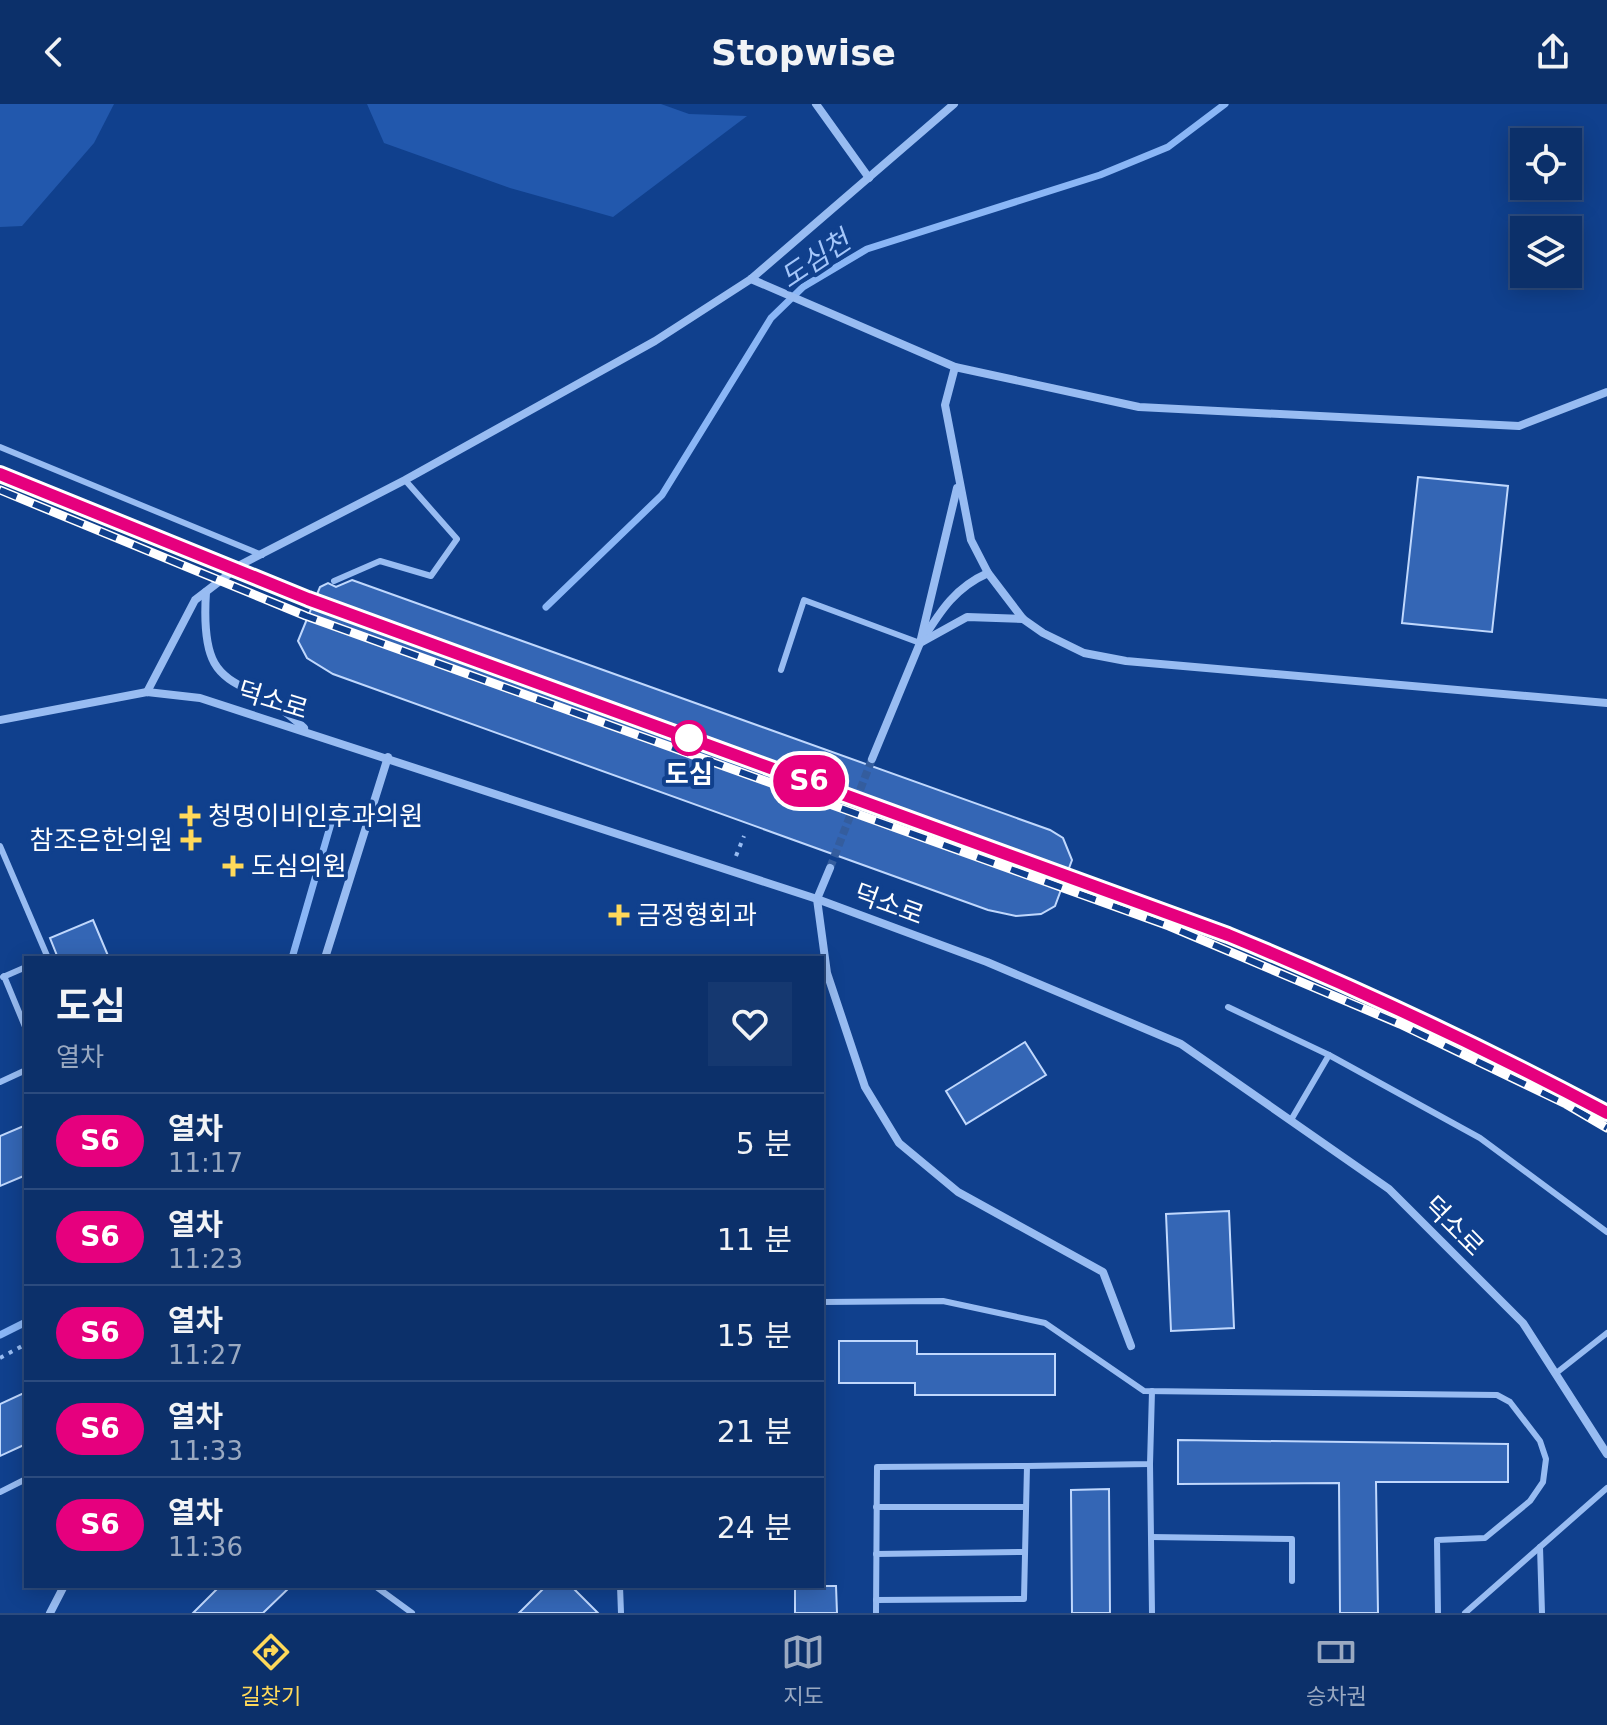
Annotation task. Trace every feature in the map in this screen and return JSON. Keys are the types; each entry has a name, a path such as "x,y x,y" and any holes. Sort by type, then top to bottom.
{"street":[{"path":"816,104 869,178"},
{"path":"147,692 195,600 242,564 405,480 655,341 751,279 954,104"},
{"path":"751,279 824,314 955,367 1139,407 1519,426 1607,392"},
{"path":"955,367 945,405 971,540 988,573 1023,619 1084,653 1126,661 1607,703"},
{"path":"872,759 920,643 958,484"},
{"path":"920,643 948,600 972,580 988,573"},
{"path":"206,592 204,630 210,659 221,676 282,707 307,731"},
{"path":"920,643 967,617 1023,619"},
{"name":"덕소로","path":"1,716 147,692 200,698 732,869 987,962 1181,1044 1389,1189 1523,1323 1607,1454"},
{"path":"326,956 388,757"},
{"path":"830,868 817,899 827,973 860,1073 899,1143 958,1192 1103,1272 1131,1346"},
{"path":"50,1613 63,1588"}],"lane":[{"path":"0,447 262,555"},
{"path":"334,581 380,561 431,576 457,539 405,480"},
{"path":"781,670 804,600 920,643"},
{"path":"0,846 47,956"},
{"path":"24,968 2,977 24,1025"},
{"path":"1228,1007 1329,1055 1480,1138 1607,1232"},
{"path":"1291,1120 1329,1055"},
{"path":"0,1082 24,1071"},
{"path":"824,1302 943,1301 1045,1323 1144,1391 1497,1395 1510,1402 1540,1441 1546,1459 1543,1482 1530,1501 1485,1538 1437,1540 1438,1613"},
{"path":"1555,1374 1607,1333"},
{"path":"1152,1391 1152,1613"},
{"path":"876,1613 877,1467 1150,1464"},
{"path":"876,1600 1024,1599 1027,1466"},
{"path":"0,1492 24,1480"},
{"path":"1465,1613 1607,1488"},
{"path":"876,1507 1026,1507"},
{"path":"1151,1537 1292,1539 1292,1581"},
{"path":"1540,1547 1542,1613"},
{"path":"876,1554 1025,1552"},
{"path":"378,1588 412,1613"},
{"path":"620,1588 621,1613"}],"path":[{"path":"732,869 744,836"},
{"path":"0,1358 24,1345"}],"shaded area":[{"path":"0,104 114,104 94,143 22,226 0,227"},
{"path":"367,104 661,104 689,114 747,116 613,217 510,188 384,143"}],"building":[{"path":"1418,477 1508,486 1492,632 1402,623"},
{"path":"352,580 1050,830 1063,838 1072,860 1055,906 1041,914 1016,916 988,910 333,674 307,658 298,641 320,587 328,583 336,587"},
{"path":"93,920 108,956 57,956 50,938"},
{"path":"1025,1042 1046,1075 966,1124 946,1091"},
{"path":"24,1126 24,1176 0,1186 0,1136"},
{"path":"1229,1211 1234,1328 1171,1331 1166,1214"},
{"path":"839,1341 917,1341 917,1354 1055,1354 1055,1395 915,1395 915,1383 839,1383"},
{"path":"24,1393 24,1445 0,1456 0,1404"},
{"path":"1178,1440 1508,1444 1508,1482 1376,1482 1378,1613 1340,1613 1339,1483 1178,1484"},
{"path":"1109,1489 1110,1613 1072,1613 1071,1490"},
{"path":"836,1586 837,1613 795,1613 795,1588"},
{"path":"218,1588 289,1588 263,1613 193,1613"},
{"path":"544,1588 573,1588 598,1613 519,1613"}],"waterway":[{"name":"도심천","path":"546,607 662,495 771,318 803,287 867,249 1100,175 1168,147 1225,104"},
{"name":"도심천","path":"293,956 334,813"},
{"name":"도심천","path":"0,1335 24,1323"}],"tunnel":[{"path":"830,868 872,759"}],"railway":[{"path":"0,474 308,599 1228,935 1419,1020 1607,1113"},
{"path":"0,490 306,616 1169,926 1400,1024 1566,1104 1607,1128"}],"train":[{"name":"S6","path":"0,474 45,495 308,599 1228,935 1378,998 1501,1056 1607,1113"}],"place":[{"name":"도심","path":"689,738"},
{"name":"청명이비인후과의원","path":"190,816"},
{"name":"참조은한의원","path":"191,840"},
{"name":"도심의원","path":"233,866"},
{"name":"금정형회과","path":"619,915"}]}
